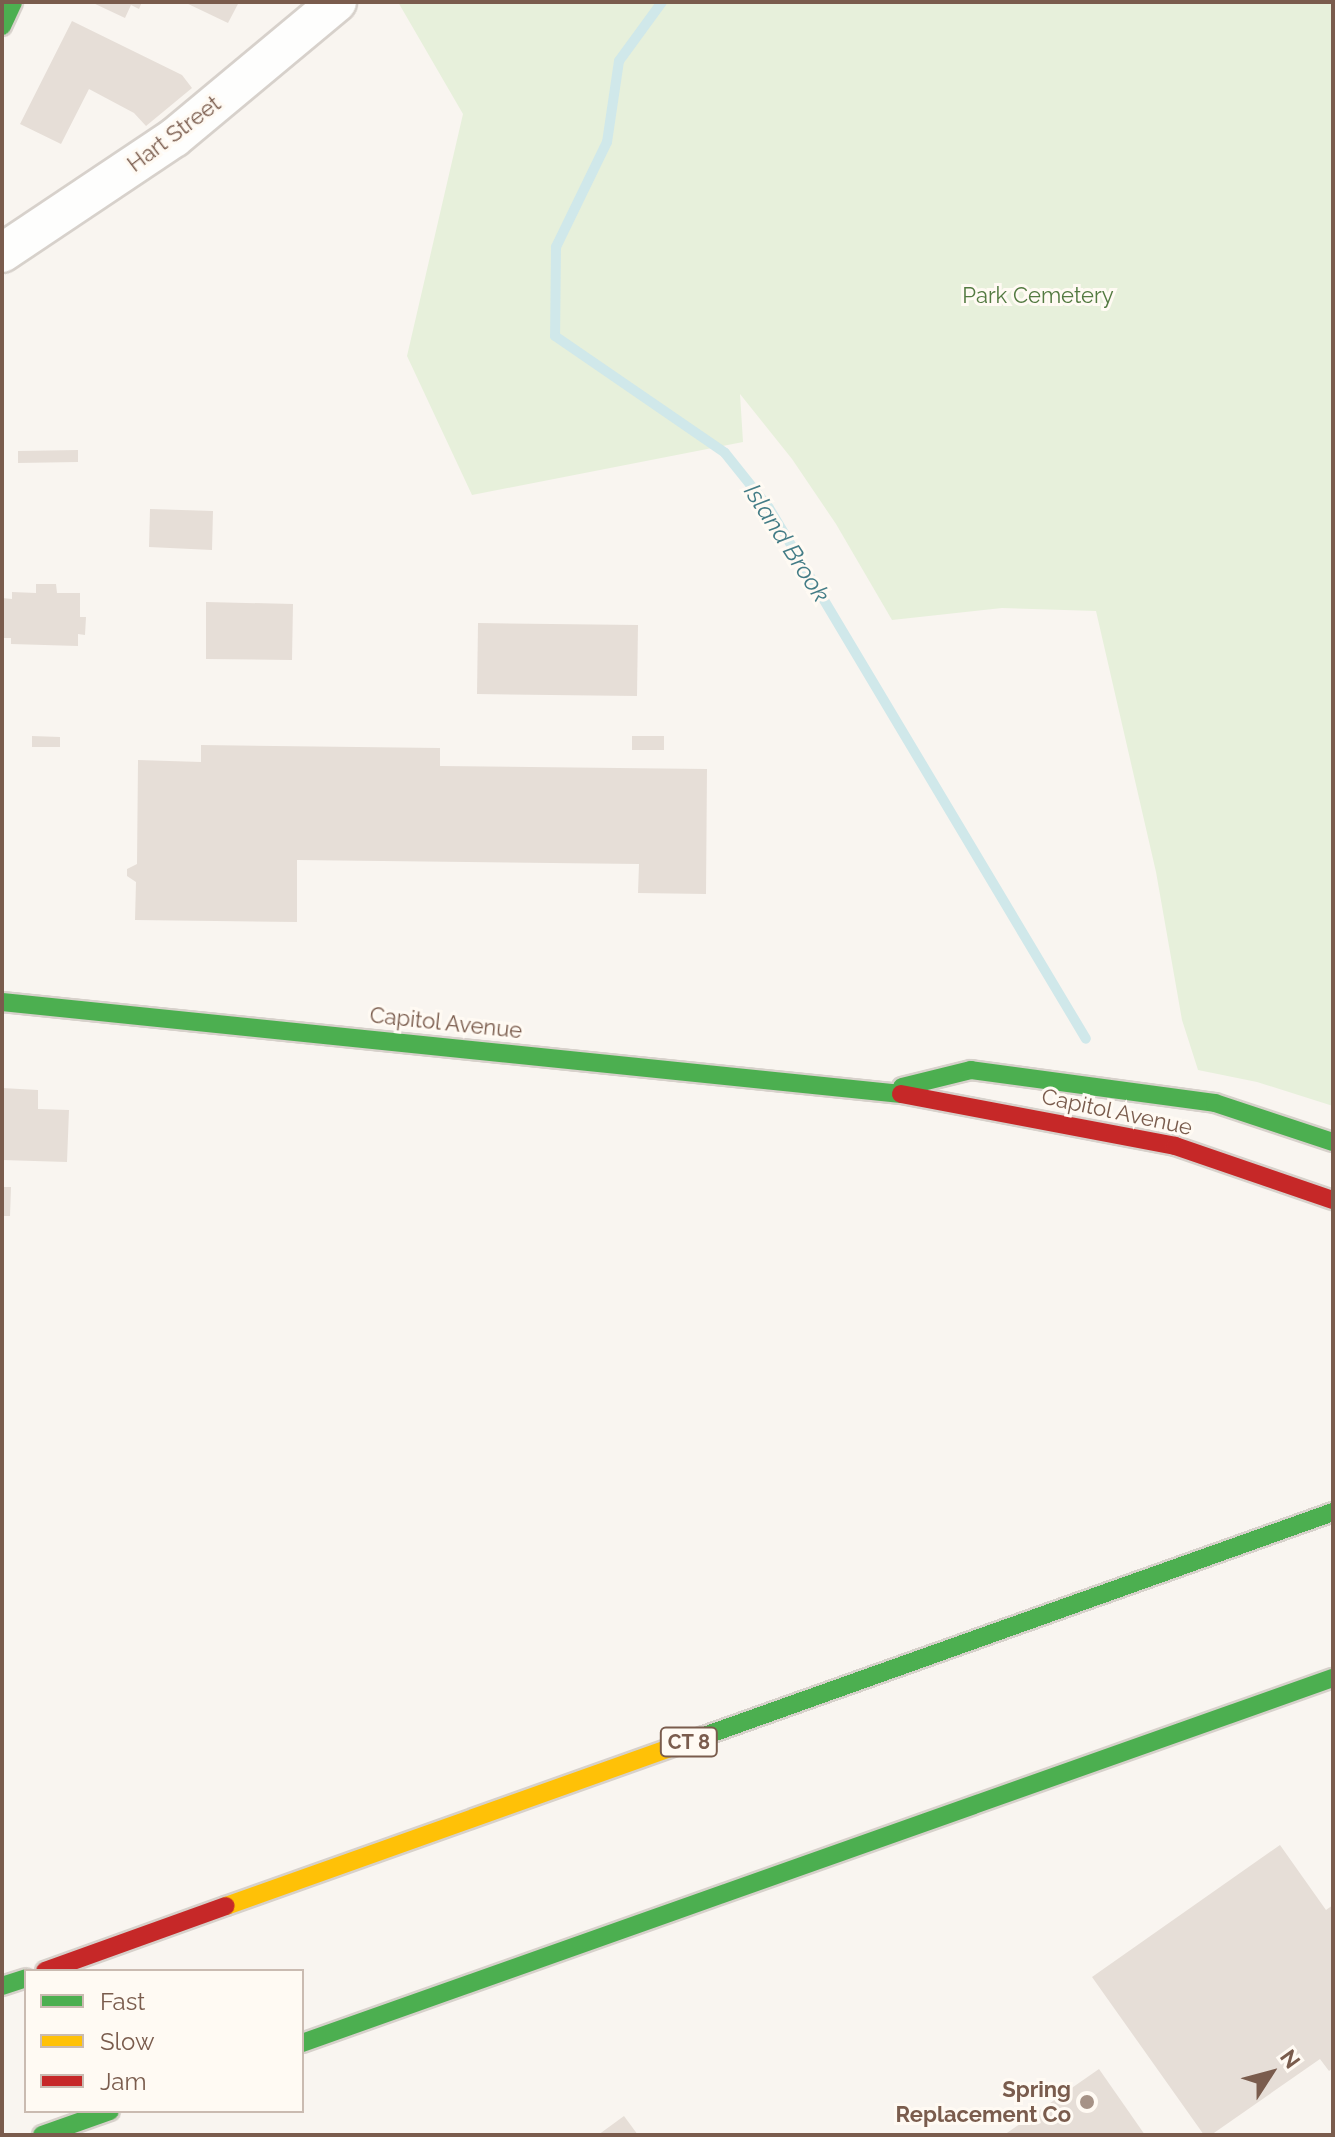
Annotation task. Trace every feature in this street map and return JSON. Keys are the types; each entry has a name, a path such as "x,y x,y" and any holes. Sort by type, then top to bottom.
{"main road":[{"name":"Capitol Avenue","path":"2,1002 886,1091 1175,1146 1333,1200"},
{"name":"Capitol Avenue","path":"886,1091 971,1070 1215,1103 1333,1142"},
{"name":"CT 8","path":"51,1969 1333,1512"},
{"path":"304,2042 1333,1678"},
{"path":"2,1986 24,1979"},
{"path":"42,2135 104,2113"}],"street":[{"name":"Hart Street","path":"2,253 174,138 337,2"}],"green space":[{"name":"Park Cemetery","path":"398,2 1333,2 1333,1106 1257,1082 1198,1070 1182,1020 1156,872 1096,611 1002,608 892,620 836,524 792,459 740,394 743,442 472,495 407,356 463,114"}],"building":[{"path":"91,2 142,2 139,9 131,5 125,18"},
{"path":"184,2 239,2 228,23"},
{"path":"72,21 182,75 192,88 146,126 134,113 89,89 61,144 20,124"},
{"path":"78,450 78,462 18,463 18,451"},
{"path":"150,509 213,511 212,550 149,547"},
{"path":"36,584 56,584 57,593 80,593 80,617 86,617 85,635 78,634 78,646 11,644 11,638 2,638 2,598 12,599 12,592 36,593"},
{"path":"206,602 293,604 292,660 206,659"},
{"path":"478,623 638,625 637,696 477,694"},
{"path":"32,736 60,737 60,747 32,747"},
{"path":"632,736 664,736 664,750 632,750"},
{"path":"201,745 440,748 440,766 707,769 706,894 638,893 639,864 297,860 297,922 135,920 136,882 127,876 127,869 137,864 138,760 201,762"},
{"path":"2,1088 38,1090 38,1109 69,1110 67,1162 2,1160"},
{"path":"2,1187 11,1187 10,1216 2,1216"},
{"path":"1280,1845 1326,1910 1333,1905 1333,2068 1329,2071 1320,2059 1211,2135 1204,2135 1092,1977"},
{"name":"Spring Replacement Co","path":"1099,2069 1145,2135 1004,2135"},
{"path":"624,2116 638,2135 598,2135"}],"waterway":[{"name":"Island Brook","path":"662,2 619,61 607,142 556,247 555,336 725,453 769,508 1086,1039"}],"traffic: fast":[{"path":"2,26 13,2"},
{"path":"2,1002 901,1094"},
{"path":"902,1087 971,1070 1215,1103 1333,1142"},
{"path":"704,1736 1333,1512"},
{"path":"304,2042 1333,1678"},
{"path":"2,1986 24,1979"},
{"path":"42,2135 104,2113"}],"traffic: slow":[{"path":"226,1906 704,1736"}],"traffic: jam":[{"path":"901,1094 1175,1146 1333,1200"},
{"path":"51,1969 226,1906"}],"place":[{"name":"Spring Replacement Co","path":"1087,2102"}]}
